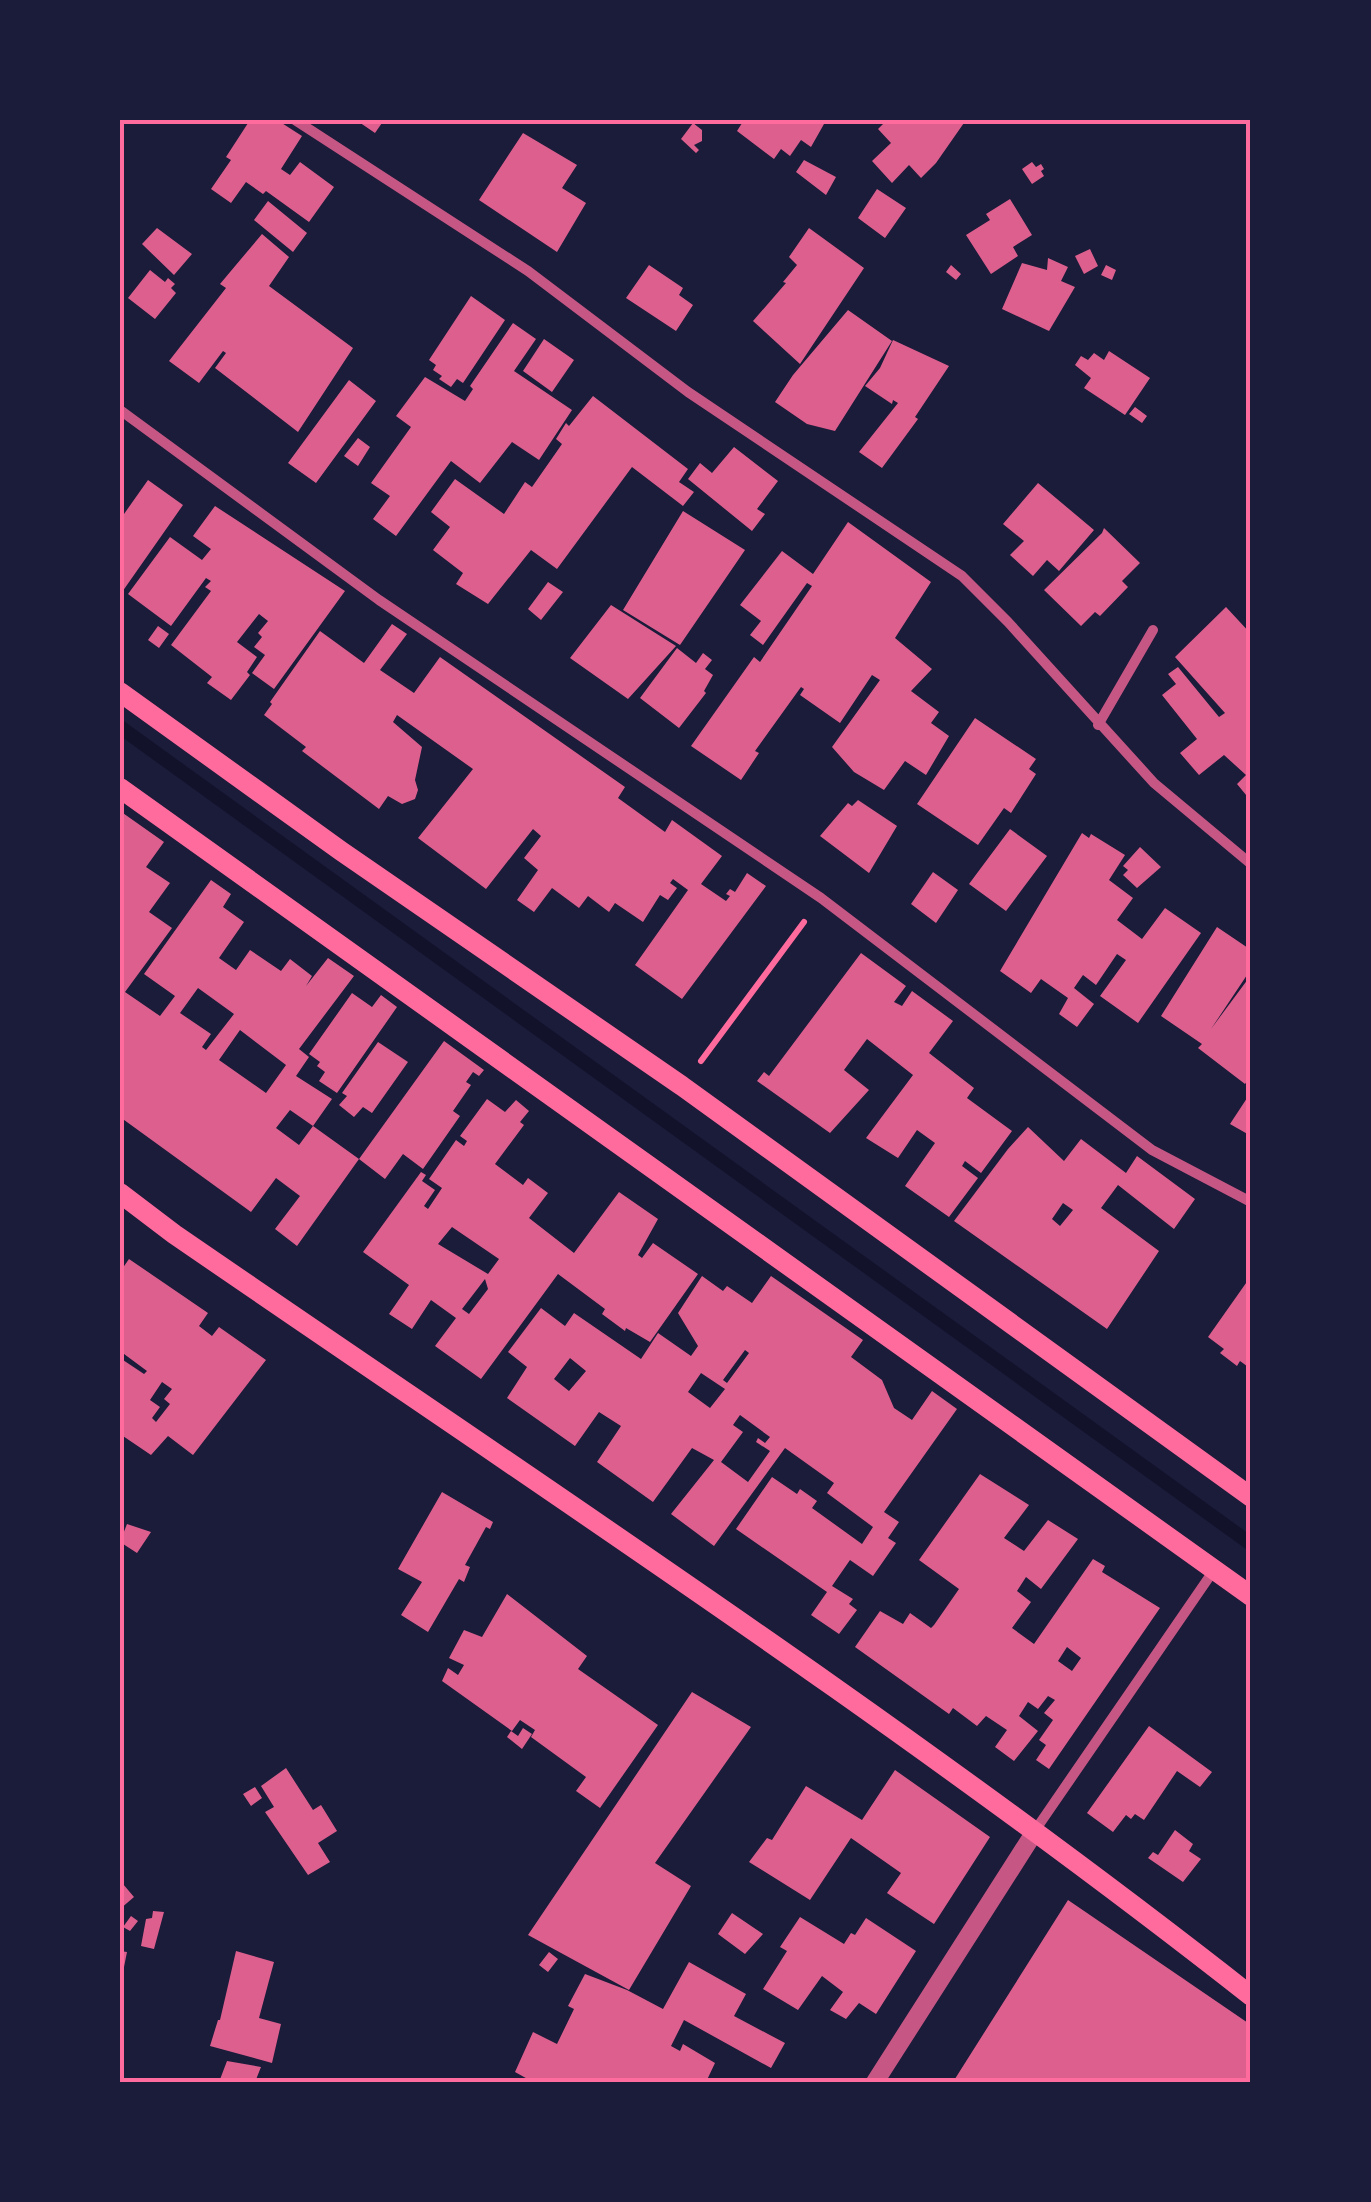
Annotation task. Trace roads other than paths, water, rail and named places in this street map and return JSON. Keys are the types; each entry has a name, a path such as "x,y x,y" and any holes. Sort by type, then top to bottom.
{"main road":[{"path":"120,692 682,1086 1251,1496"},
{"path":"120,788 1251,1596"},
{"path":"120,1193 840,1692 1158,1922 1251,1996"}],"street":[{"path":"295,120 528,272 688,392 962,576 1154,783 1251,864"},
{"path":"120,410 379,600 822,898 1152,1150 1251,1202"},
{"path":"1098,725 1154,630"},
{"path":"875,2082 1034,1833 1214,1569"}],"waterway":[{"path":"120,727 1251,1544"}]}
